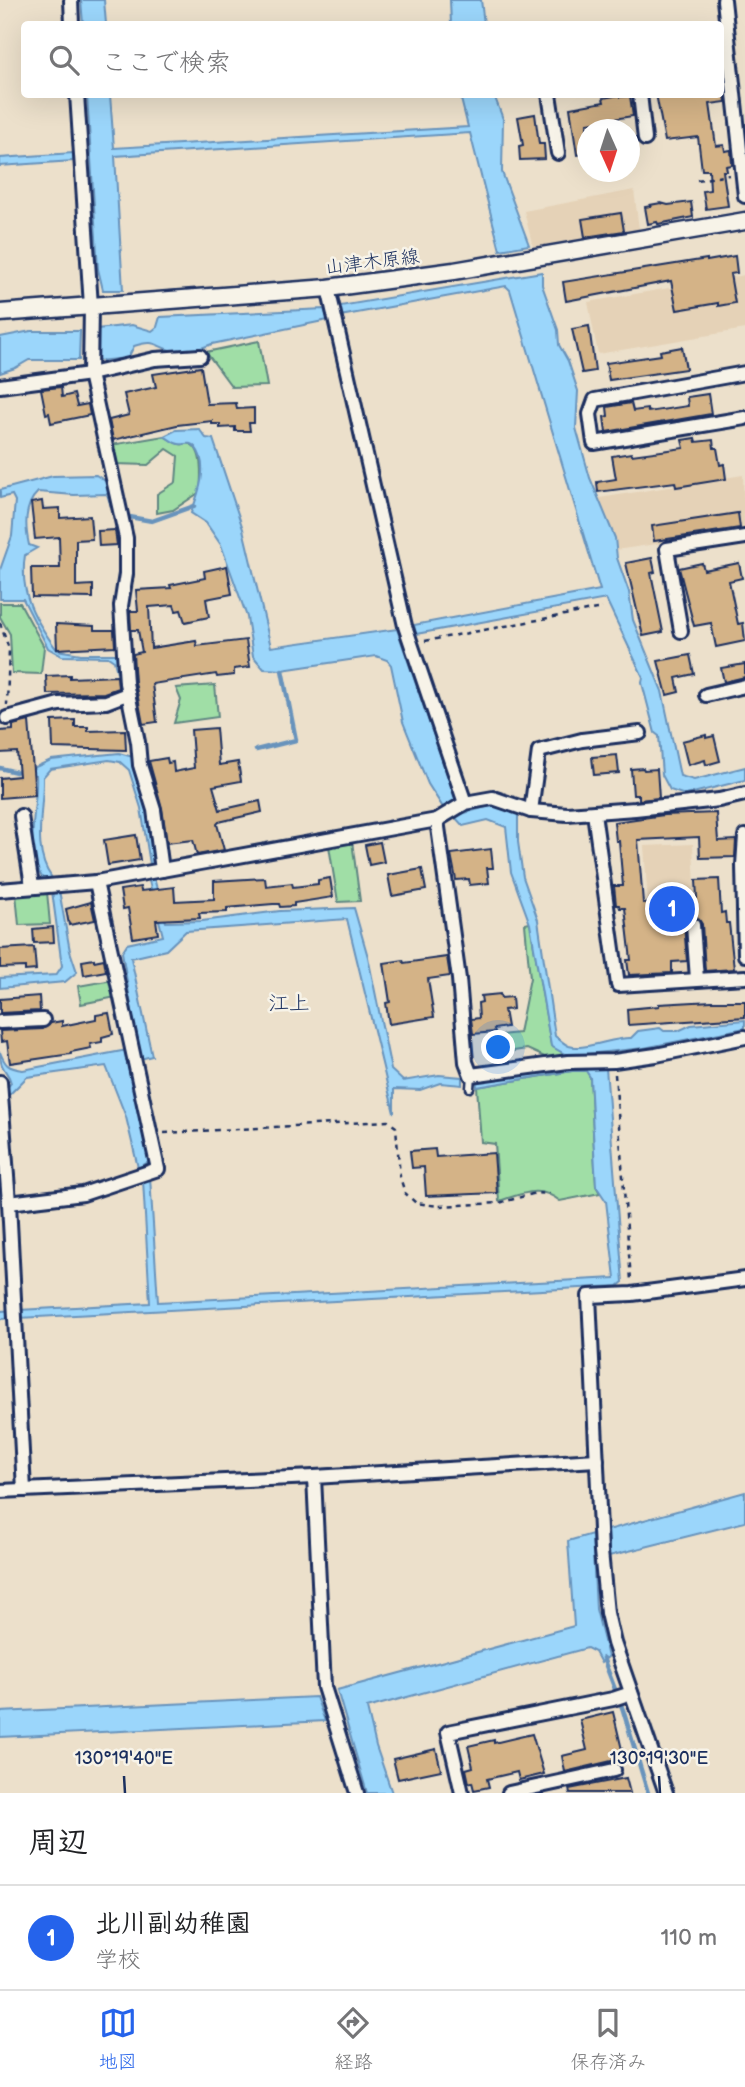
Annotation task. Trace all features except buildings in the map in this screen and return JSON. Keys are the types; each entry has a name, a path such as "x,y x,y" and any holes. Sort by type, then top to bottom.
{"street":[{"path":"71,0 72,21"},
{"path":"724,0 727,64 742,147 745,196"},
{"path":"727,64 745,66"},
{"path":"77,98 91,306 90,374 126,538 126,574 121,606 127,688 140,765 154,810 162,870"},
{"path":"550,98 558,153"},
{"path":"640,98 645,139"},
{"name":"山津木原線","path":"0,313 329,295 745,221"},
{"path":"329,295 452,812 459,979 470,1080 593,1060 614,1061 656,1055 745,1037"},
{"path":"0,386 90,374 155,359 200,356"},
{"path":"745,373 595,400 590,414 594,443 745,418"},
{"path":"681,631 667,550 745,537"},
{"path":"706,695 745,686"},
{"path":"7,718 59,705 106,702 127,688"},
{"path":"531,811 539,751 582,740 640,733"},
{"path":"0,890 96,882 146,873 452,812 494,798 531,811 567,814 719,800 745,794"},
{"path":"594,813 618,985 745,977"},
{"path":"21,817 39,885"},
{"path":"745,836 745,955"},
{"path":"9,1203 83,1194 158,1169 96,882"},
{"path":"693,925 697,979"},
{"path":"0,1022 43,1020"},
{"path":"1,1095 24,1490"},
{"path":"666,1793 614,1643 607,1614 601,1546 589,1296 632,1294 745,1279"},
{"path":"0,1491 314,1477 597,1460"},
{"path":"314,1477 324,1688 357,1793"},
{"path":"457,1792 448,1732 613,1699 631,1692"},
{"path":"509,1793 614,1770"}],"path":[{"path":"697,180 742,173"},
{"path":"409,636 602,608"},
{"path":"0,622 9,649 7,718"},
{"path":"614,1061 632,1294"},
{"path":"150,1134 388,1121 396,1128 400,1177 405,1193 416,1203 438,1206 499,1203 536,1193 550,1194"}],"shaded area":[{"path":"634,190 639,229 533,247 524,211"},
{"path":"745,275 745,329 598,354 588,302"},
{"path":"743,475 745,531 602,552 587,500"},
{"path":"693,844 699,973 653,977 644,846"}],"green space":[{"path":"259,341 267,386 232,387 206,352"},
{"path":"164,436 177,443 190,444 198,452 201,465 200,492 173,510 157,513 157,494 176,482 178,456 167,449 148,465 115,464 111,445"},
{"path":"0,603 20,603 44,647 41,674 12,673 10,634 0,617"},
{"path":"215,685 218,717 174,723 181,700 176,688"},
{"path":"352,841 360,901 338,902 329,846"},
{"path":"47,892 50,924 19,925 16,894"},
{"path":"530,923 551,1045 568,1056 549,1059 527,1049 500,1053 492,1036 519,1033 530,978 525,924"},
{"path":"113,980 116,997 81,1004 78,986"},
{"path":"586,1070 590,1077 596,1186 600,1193 560,1201 545,1193 530,1192 499,1201 495,1144 481,1142 477,1087"}],"water":[{"path":"81,0 104,0 106,21 83,21"},
{"path":"450,0 481,0 484,21 451,21"},
{"path":"87,98 110,98 114,148 468,127 461,98 495,98 503,119 502,172 529,245 500,250 470,133 115,156 123,290 103,290 98,269"},
{"path":"73,153 73,161 0,166 0,158"},
{"path":"542,272 542,285 558,330 559,345 568,361 578,391 576,428 590,478 615,538 617,558 629,592 633,620 662,691 680,776 694,780 745,767 745,780 685,795 670,790 662,775 659,736 655,733 642,683 643,677 606,599 416,634 414,625 600,590 510,290 506,286 340,316 340,306"},
{"path":"324,309 328,320 188,351 173,351 151,343 141,344 134,346 128,358 97,361 97,329 132,325 152,331 157,327 160,317"},
{"path":"31,331 80,331 79,360 29,360 0,373 0,337"},
{"path":"199,429 206,438 213,439 243,529 271,647 397,629 456,800 451,807 444,809 428,784 403,722 391,665 387,660 376,656 282,670 264,669 253,656 247,617 221,545 206,523 191,513 201,480 202,462 199,454 191,444 177,444 164,436 176,430"},
{"path":"96,475 110,484 118,518 114,516 107,494 38,492 30,503 27,517 29,545 37,548 25,555 24,582 36,617 57,650 81,654 117,654 122,691 114,661 108,657 62,656 48,648 23,599 0,599 0,570 12,536 15,501 12,495 0,498 0,490 53,476"},
{"path":"119,753 133,757 148,807 154,878 166,922 202,921 280,911 354,908 368,957 391,1070 403,1081 439,1075 462,1077 462,1085 440,1083 420,1090 394,1089 394,1113 347,919 186,931 166,950 131,958 152,1056 140,1059 122,952 127,944 163,936 149,881 150,864 141,808 129,770 120,762 109,760 50,769 43,777 40,842 46,867 52,878 43,879 37,867 33,842 36,775 11,771 31,769 51,760"},
{"path":"493,805 518,811 518,842 523,877 538,920 555,1036 567,1045 575,1047 631,1038 638,1031 660,1028 664,1031 678,1031 691,1025 745,1020 745,1028 644,1048 568,1056 551,1046 530,924 511,872 506,827 488,820 463,826 454,816"},
{"path":"59,890 70,951 77,972 65,982 0,988 0,978 56,975 62,966 52,891"},
{"path":"127,1050 127,1062 149,1162 138,1168 126,1117 106,1066 27,1077 8,1096 6,1089 11,1083 1,1063 0,1052 8,1065 23,1070"},
{"path":"597,1064 606,1068 623,1282 618,1286 0,1319 0,1311 150,1303 143,1180 150,1177 158,1302 615,1278 606,1201 596,1186 590,1077 586,1071 477,1087 476,1080"},
{"path":"745,1492 745,1522 609,1556 608,1530"},
{"path":"592,1534 596,1609 608,1657 601,1663 595,1652 587,1648 367,1708 392,1793 367,1793 337,1690 574,1626 568,1541"},
{"path":"316,1697 325,1721 0,1737 0,1712"}],"waterway":[{"path":"124,516 152,521 194,506"},
{"path":"256,750 296,740 282,670"},
{"path":"0,768 16,772"},
{"path":"603,1658 623,1710 648,1793"}],"place":[{"name":"北川副幼稚園","path":"672,909"}],"district":[{"name":"江上","path":"289,1003"}]}
